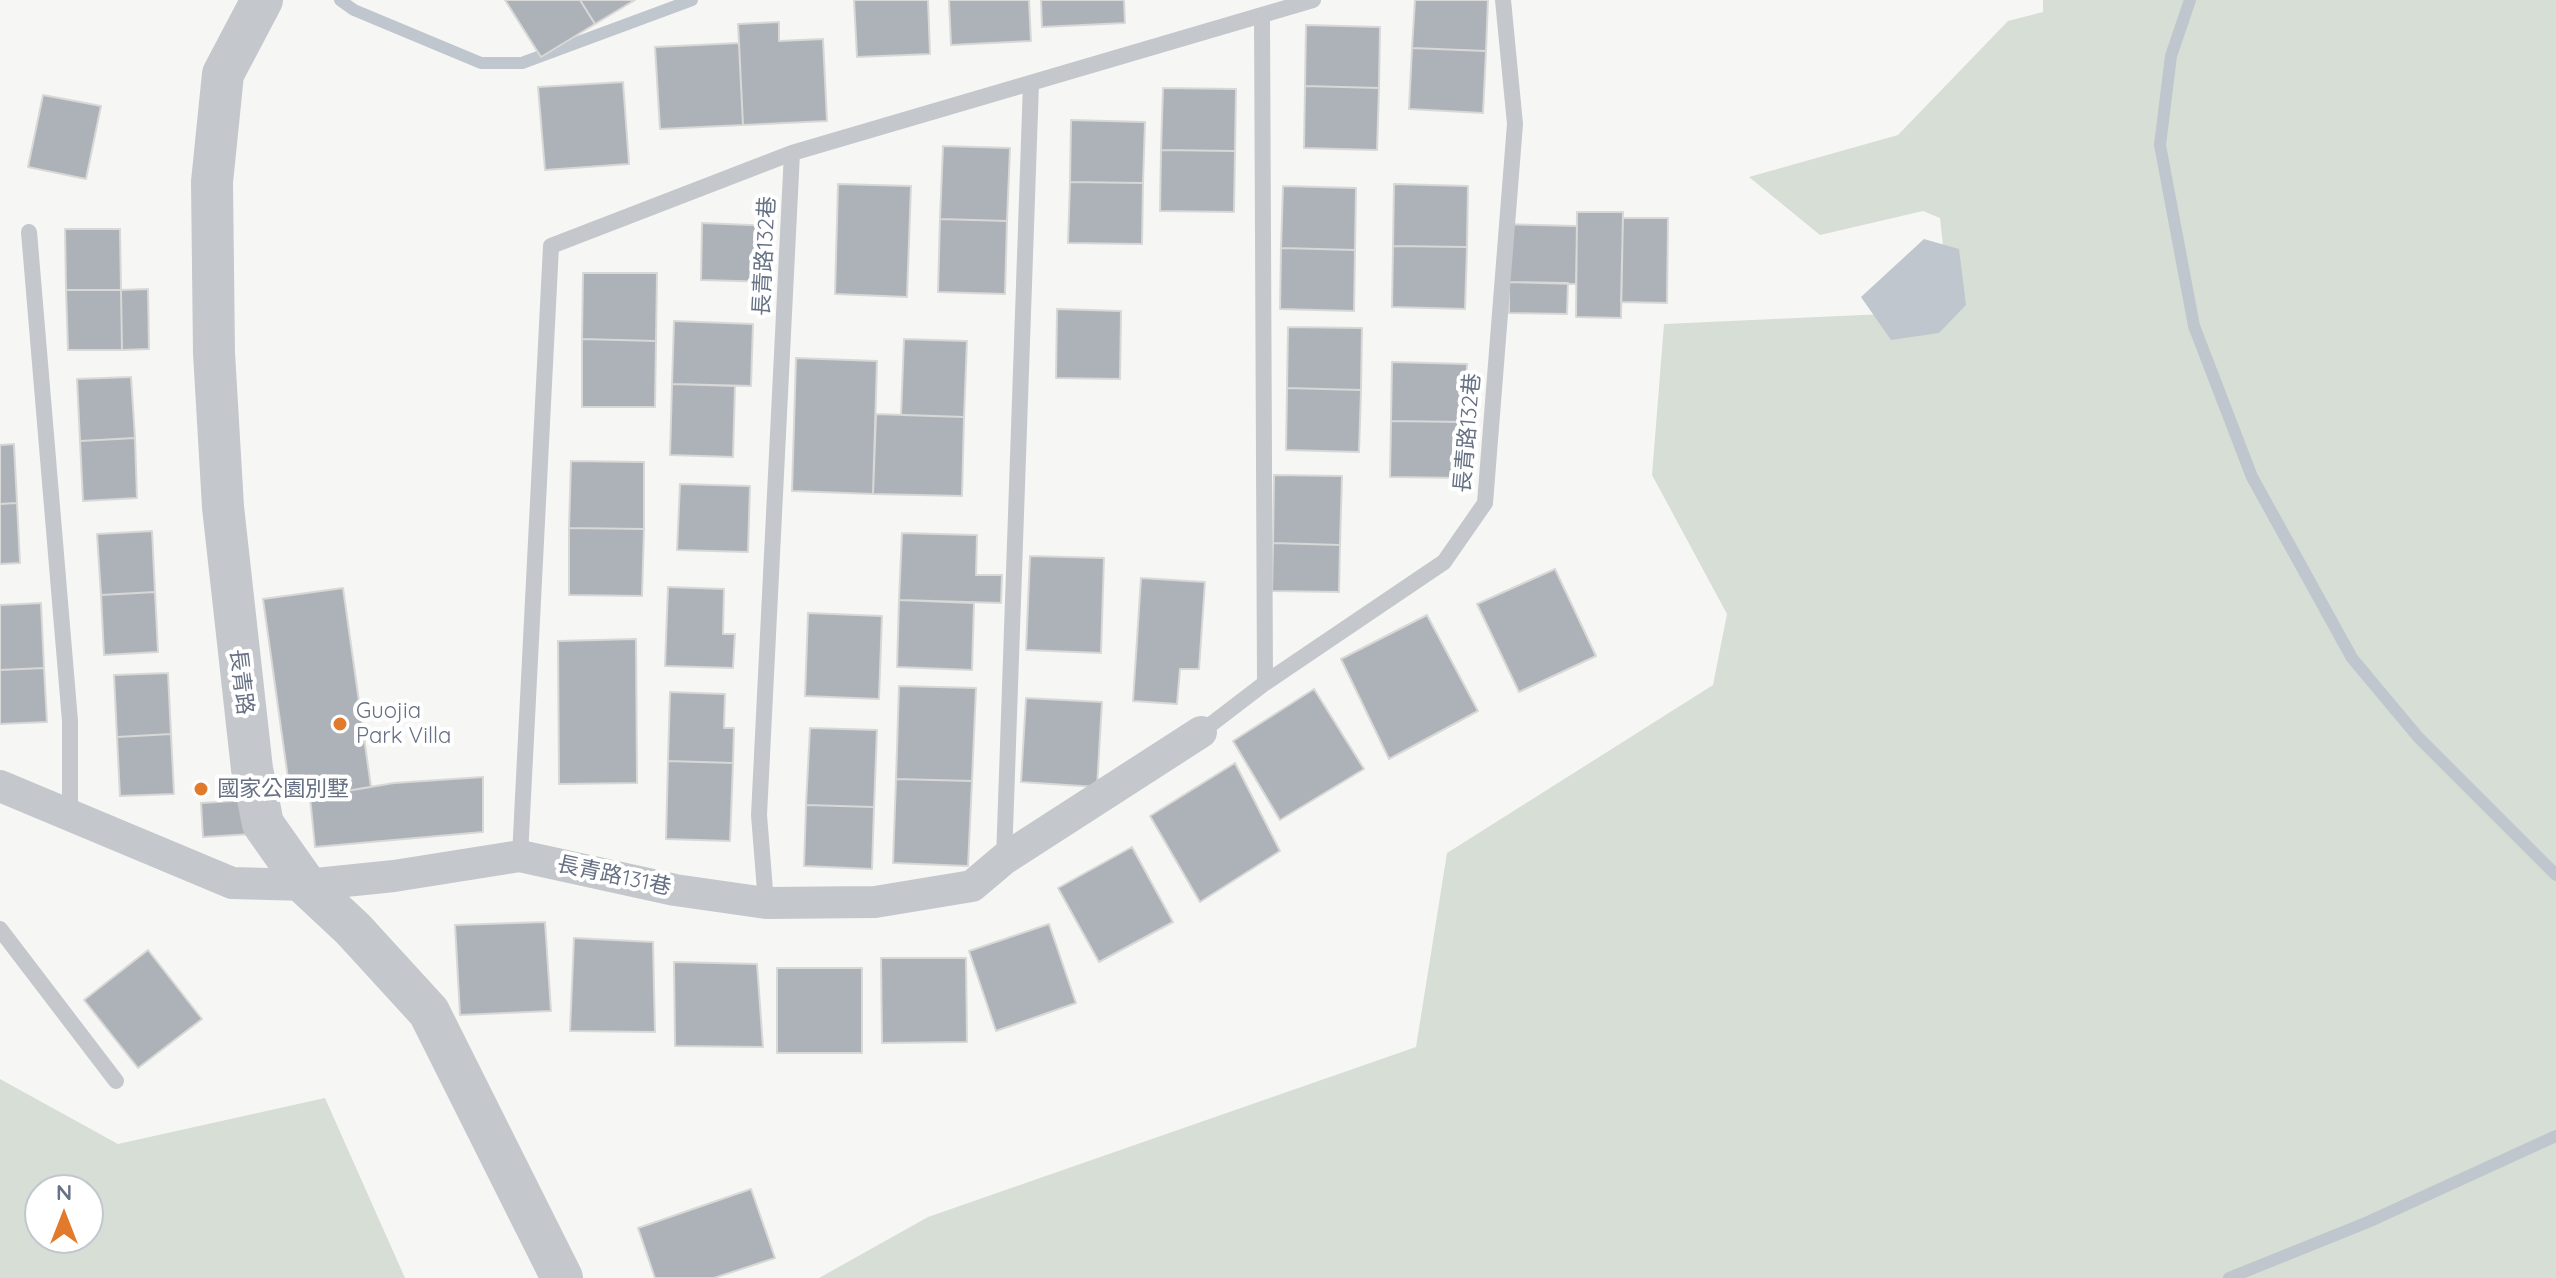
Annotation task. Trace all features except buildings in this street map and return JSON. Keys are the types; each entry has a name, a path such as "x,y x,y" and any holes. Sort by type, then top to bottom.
{"street":[{"name":"長青路","path":"262,0 223,74 212,182 214,353 225,538 252,769 263,824 306,885 353,929 429,1012 562,1278"},
{"name":"長青路131巷","path":"0,786 232,883 306,885 394,876 520,856 675,890 766,903 875,902 972,886 1004,859 1201,732"}],"lane":[{"path":"520,856 551,246 792,153 1313,0"},
{"name":"長青路132巷","path":"1201,732 1265,683 1444,562 1485,503 1515,124 1503,0"},
{"path":"1262,15 1265,683"},
{"path":"1004,859 1031,83"},
{"name":"長青路132巷","path":"766,903 759,815 792,153"},
{"path":"29,232 70,721 70,813"},
{"path":"0,929 116,1081"}],"shaded area":[{"path":"2043,0 2556,0 2556,1278 819,1278 928,1217 1416,1047 1447,853 1713,685 1727,614 1652,475 1664,324 1950,311 1940,218 1923,211 1820,235 1749,177 1898,135 2008,21 2043,12"},
{"path":"1924,239 1959,249 1966,305 1939,333 1891,340 1861,297"},
{"path":"0,1079 118,1144 325,1098 405,1278 0,1278"}],"waterway":[{"path":"340,0 354,10 481,63 522,63 692,0"},
{"path":"2190,0 2171,56 2160,145 2194,326 2252,477 2352,658 2418,737 2556,875"},
{"path":"2229,1278 2368,1222 2556,1136"}],"place":[{"name":"Guojia Park Villa","path":"340,724"},
{"name":"國家公園別墅","path":"201,789"}]}
